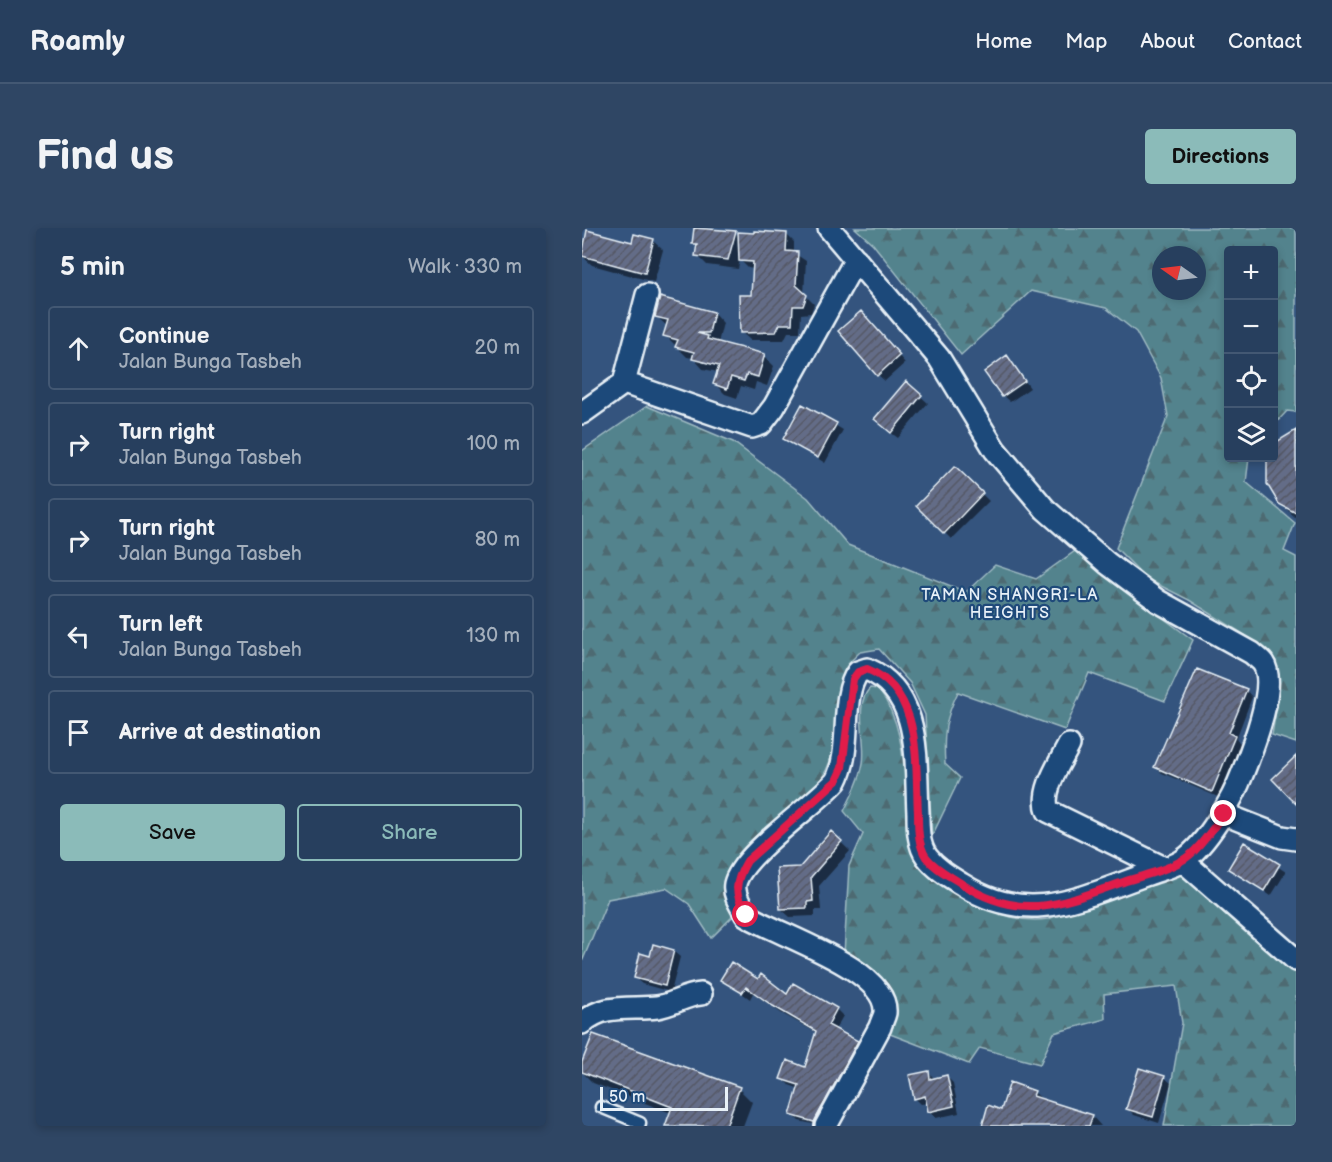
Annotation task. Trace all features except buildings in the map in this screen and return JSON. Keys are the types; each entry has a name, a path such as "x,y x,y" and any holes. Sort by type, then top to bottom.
{"street":[{"path":"826,1126 880,1027 885,1013 882,1000 871,982 853,969 746,915 738,899 735,886 747,861 836,781 842,768 850,690 858,672 867,669 882,675 896,690 909,712 914,738 920,840 925,856 938,868 972,891 997,903 1024,908 1044,907 1173,864 1224,814 1259,730 1266,681 1264,664 1252,654 1158,601 1107,563 1045,509 995,450 939,358 829,228"},
{"path":"624,382 742,426 752,427 761,424 774,407 856,259"},
{"path":"582,413 624,382 647,295"},
{"path":"1069,745 1047,793 1045,803 1048,811 1054,817 1173,864 1296,960"},
{"path":"1224,814 1282,837 1296,839"},
{"path":"582,1023 593,1014 608,1010 657,1007 676,1002 687,995 701,994"}],"lane":[{"path":"601,1107 640,1123 639,1126"}],"green space":[{"path":"855,228 1296,228 1296,412 1287,411 1278,421 1278,246 1224,246 1224,462 1248,462 1246,482 1295,523 1284,551 1296,557 1296,743 1272,735 1279,692 1276,661 1253,640 1189,600 1147,579 1116,548 1168,416 1161,378 1136,332 1106,308 1031,291 961,355 873,244"},
{"path":"647,406 733,442 808,498 848,545 966,592 995,565 1036,579 1078,549 1107,577 1193,640 1165,701 1089,673 1065,730 958,692 950,710 944,754 945,764 960,778 932,836 925,715 910,683 879,649 860,652 846,667 840,683 832,755 827,770 806,795 760,832 733,861 726,877 725,894 734,915 711,938 689,904 666,888 608,899 582,962 582,451"},
{"path":"870,688 878,689 887,702 898,732 902,748 912,847 927,872 949,889 1000,914 1019,919 1038,920 1048,919 1178,873 1296,971 1296,1126 1164,1126 1182,1023 1176,986 1104,994 1105,1019 1054,1033 1040,1064 980,1048 969,1064 890,1034 896,1016 890,996 844,955 849,866 863,834 844,811 858,781 863,763 861,713 865,695"}],"district":[{"name":"TAMAN SHANGRI-LA HEIGHTS","path":"1010,603"}],"route":[{"path":"746,915 738,899 735,886 739,875 747,861 809,808 836,781 842,768 853,679 858,672 867,669 882,675 896,690 909,712 914,738 920,840 925,856 938,868 972,891 997,903 1024,908 1044,907 1183,861 1224,814"}]}
